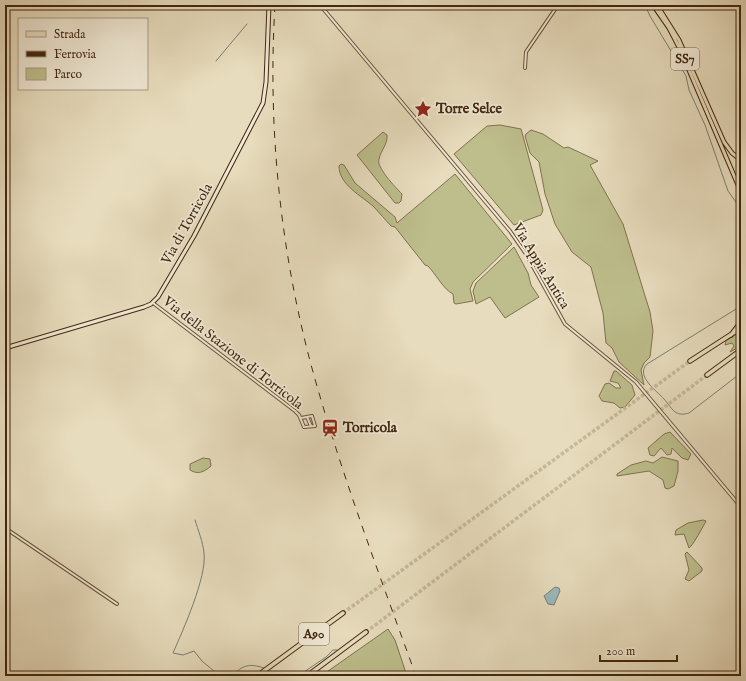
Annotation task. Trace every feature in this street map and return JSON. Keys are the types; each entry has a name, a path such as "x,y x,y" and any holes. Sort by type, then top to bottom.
{"highway":[{"path":"731,334 741,322"},
{"path":"690,361 741,328"},
{"path":"707,375 741,350"},
{"name":"A90","path":"257,676 344,613"},
{"name":"A90","path":"307,676 366,632"}],"main road":[{"name":"SS7","path":"653,5 669,28 680,49 741,192"},
{"name":"SS7","path":"657,5 679,40 724,143 732,153 741,160"}],"street":[{"name":"Via di Torricola","path":"152,303 163,289 191,242 263,103 266,82 270,5"},
{"name":"Via Appia Antica","path":"320,5 510,231 526,254 565,324 636,382 741,507"},
{"path":"525,68 526,52 558,5"},
{"path":"5,348 141,308 152,303"},
{"name":"Via della Stazione di Torricola","path":"152,303 295,411 301,418 304,427 312,426"},
{"path":"301,418 312,416 315,426 312,426 307,417"},
{"path":"5,528 117,604"}],"green space":[{"path":"500,125 521,129 543,210 541,215 514,225 454,154 487,126"},
{"path":"531,130 543,134 564,148 568,147 598,161 590,165 623,224 650,312 653,331 650,357 644,363 641,370 644,385 619,362 612,348 606,343 603,313 591,267 572,252 555,224 545,194 539,162 530,153 525,136"},
{"path":"383,132 387,135 387,138 379,159 379,163 387,177 402,194 401,201 399,203 395,203 357,155"},
{"path":"341,164 344,165 355,183 395,217 397,223 455,174 512,244 473,282 470,289 473,301 456,304 454,303 453,294 443,285 428,266 425,265 395,227 391,226 374,207 352,190 347,184 340,173 339,166"},
{"path":"514,247 528,273 531,285 539,297 505,318 490,297 476,304 473,291 476,283"},
{"path":"741,331 741,346 730,352 734,346 732,343 725,345 726,341"},
{"path":"614,371 616,371 632,385 635,395 625,407 620,408 614,403 602,401 599,396 605,384 609,383 616,388 621,388 618,383 610,381"},
{"path":"670,432 691,454 688,460 682,458 672,448 671,454 667,455 661,448 654,456 650,455 648,448 664,434"},
{"path":"662,457 678,461 678,471 674,486 668,489 665,488 663,480 649,471 617,476 617,474 631,465 646,461 653,463"},
{"path":"203,458 210,459 211,466 201,472 190,470 190,464"},
{"path":"703,520 706,521 691,547 689,548 684,534 675,535 676,530 688,523"},
{"path":"687,552 702,568 702,571 689,581 685,579 689,570 685,554"},
{"path":"388,629 395,640 407,676 321,676"}],"water":[{"path":"555,587 559,588 560,591 554,605 548,604 544,596"}],"waterway":[{"path":"645,5 686,76 689,90 705,125 728,191 741,209"},
{"path":"216,61 247,24"},
{"path":"741,306 647,364 644,369 645,378 648,383 678,414 689,413 741,373"},
{"path":"195,520 203,545 204,563 202,576 173,653 183,655 194,651 202,661 220,676"},
{"path":"298,676 326,657 333,650 337,650"},
{"path":"232,676 246,666 250,665 264,668"},
{"path":"271,671 279,676"}],"tunnel":[{"path":"343,613 690,361"},
{"path":"366,632 707,375"}],"railway":[{"path":"275,5 273,103 276,152 280,201 295,298 319,393 341,464 416,676"}],"place":[{"name":"Torre Selce","path":"423,109"},
{"name":"Torricola","path":"330,428"}]}
